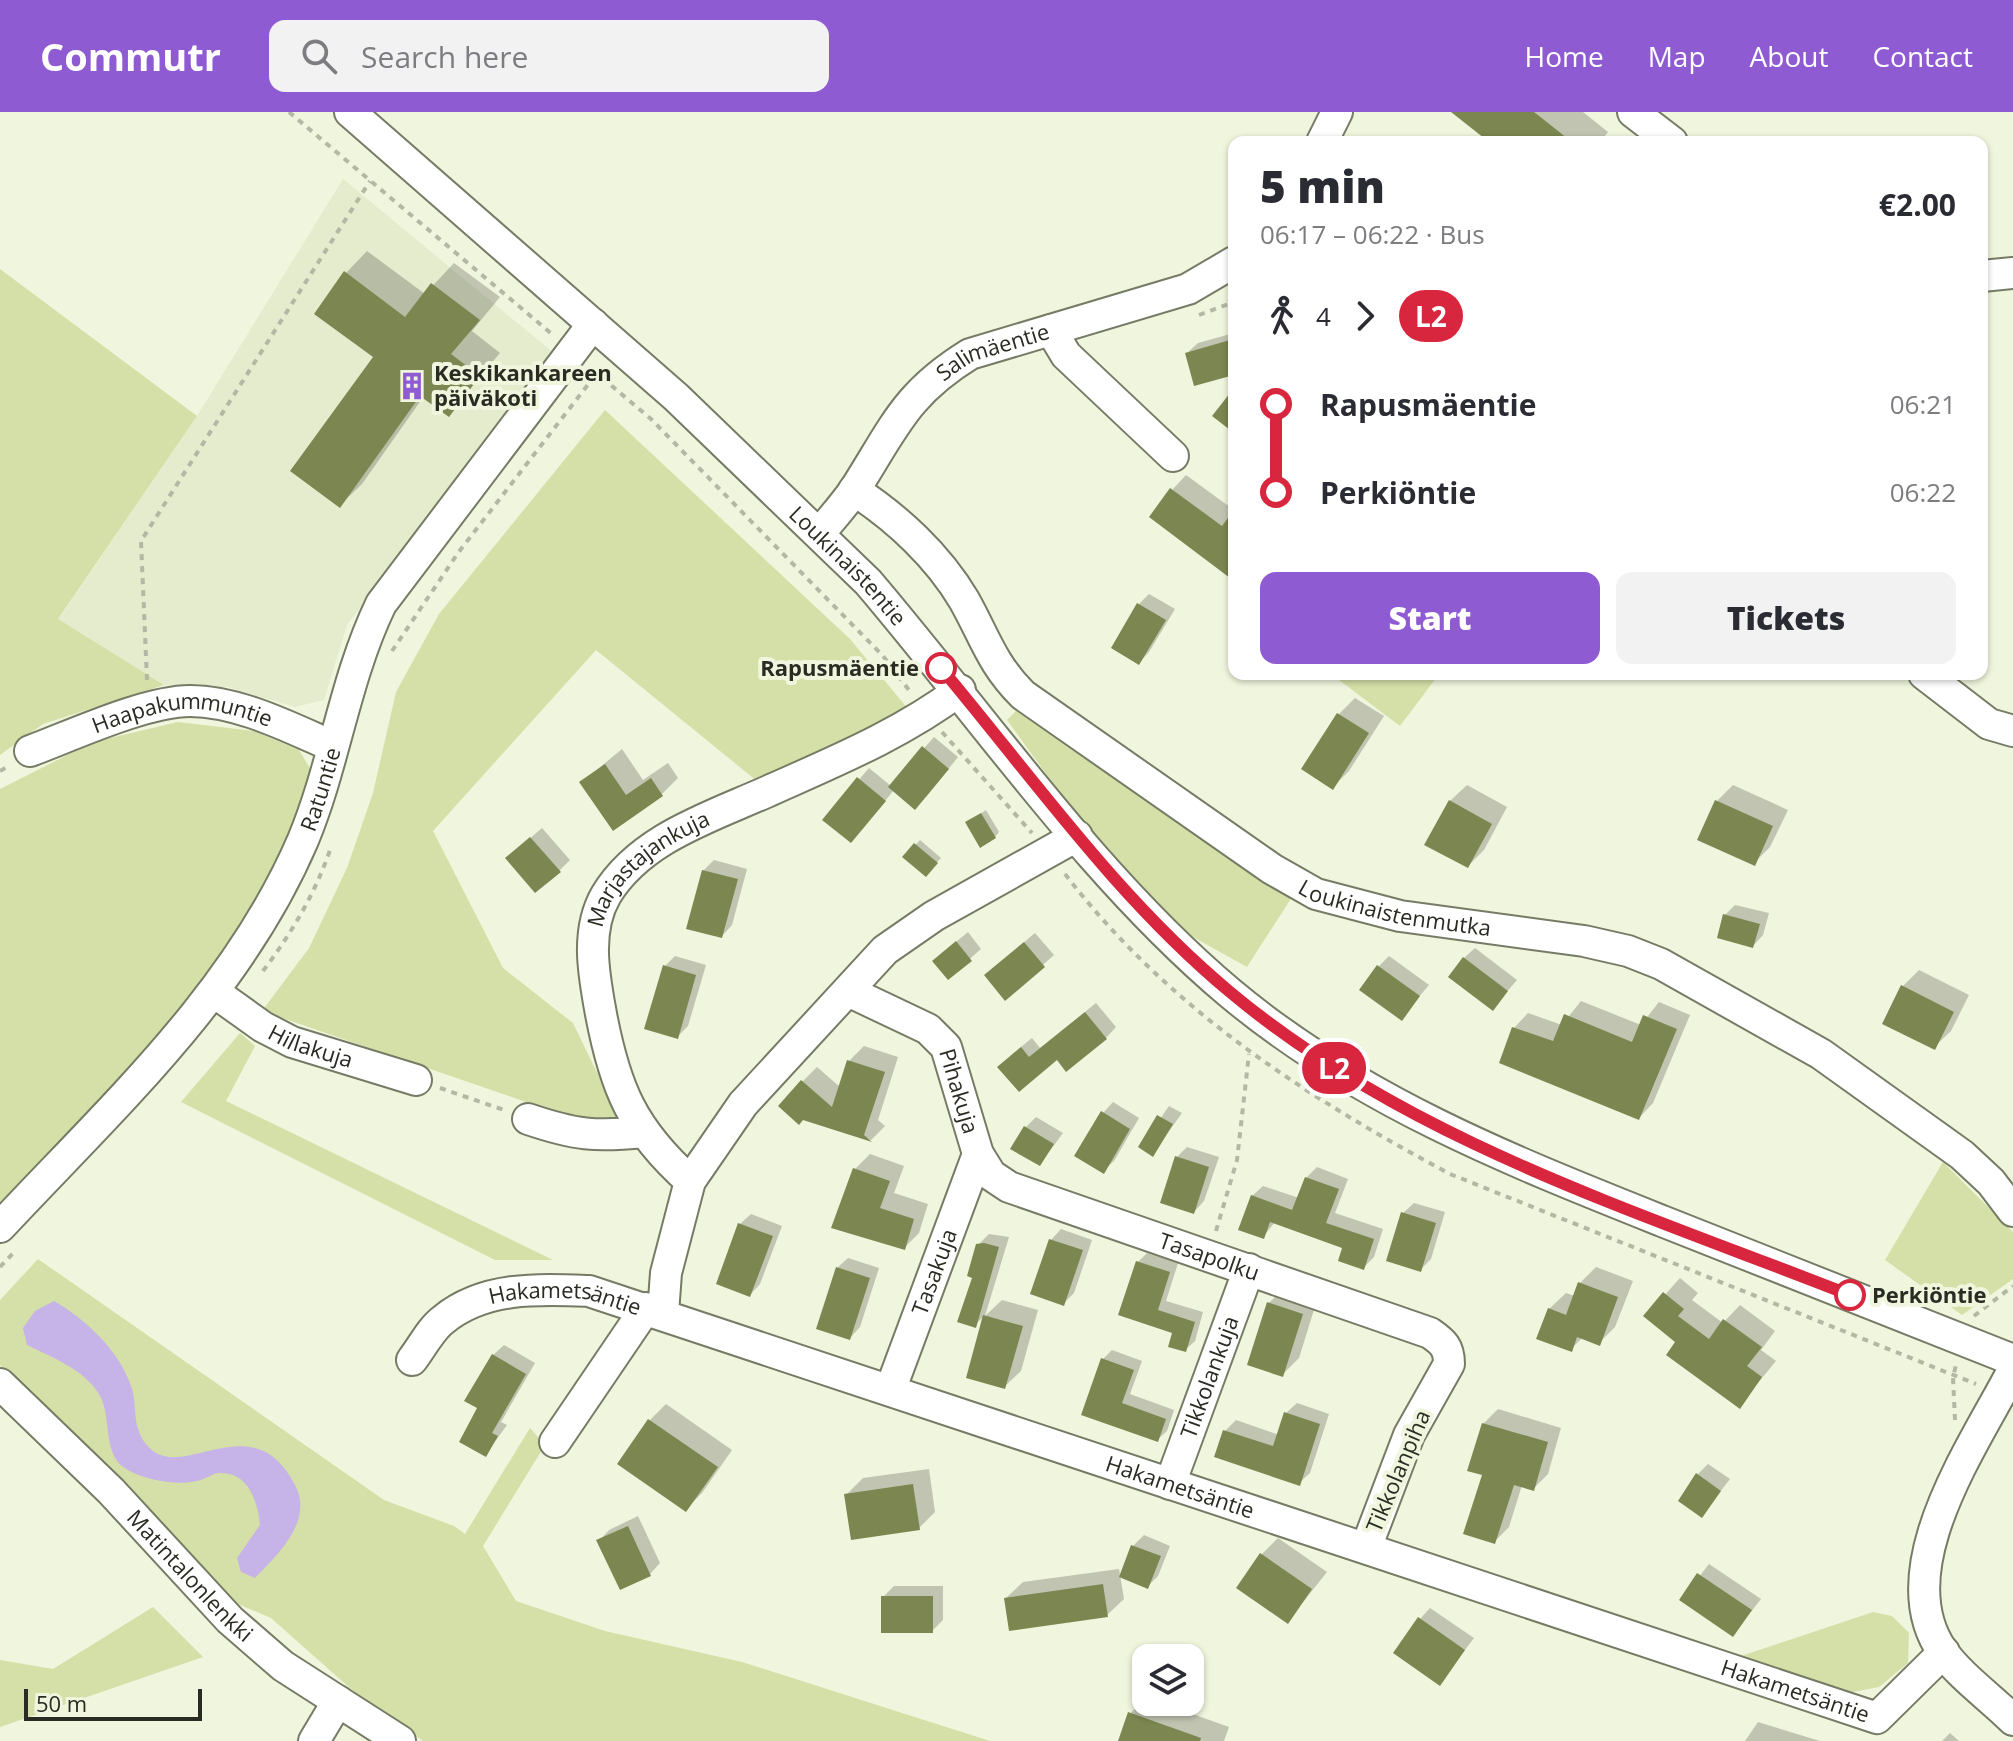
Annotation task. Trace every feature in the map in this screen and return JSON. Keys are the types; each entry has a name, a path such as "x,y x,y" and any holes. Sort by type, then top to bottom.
{"street":[{"name":"Loukinaistentie","path":"350,112 593,324 820,533 868,582 1135,902 1228,991 1285,1036 1418,1118 1596,1195 2013,1360"},
{"path":"1325,136 1337,112"},
{"path":"1633,112 1664,136"},
{"name":"Salimäentie","path":"820,533 854,490 888,430 914,397 938,374 970,354 1188,289 1228,266"},
{"path":"1988,275 2013,273"},
{"name":"Ratuntie","path":"0,1227 183,1030 214,992 271,905 303,839 359,649 381,604 593,324"},
{"path":"1051,330 1066,355 1173,456"},
{"name":"Loukinaistenmutka","path":"854,490 886,511 962,596 998,670 1023,695 1272,869 1316,894 1356,907 1584,941 1628,951 1661,964 1821,1054 1962,1155 1991,1182 2013,1211"},
{"path":"1932,680 1989,724 2013,731"},
{"name":"Marjastajankuja","path":"690,1181 657,1152 628,1107 611,1065 592,966 595,927 606,896 633,862 669,836 885,738 927,715 960,690"},
{"name":"Haapakummuntie","path":"30,751 149,710 189,701 232,708 332,746"},
{"path":"555,1442 654,1311 690,1181 743,1104 885,950 934,916 1077,836"},
{"name":"Pihakuja","path":"848,991 928,1029 946,1047 978,1154"},
{"name":"Hillakuja","path":"214,992 263,1027 292,1042 416,1080"},
{"path":"528,1119 598,1137 644,1132"},
{"name":"Tasapolku","path":"978,1154 991,1175 1009,1187 1430,1333 1449,1351"},
{"name":"Tasakuja","path":"891,1388 978,1154"},
{"name":"Tikkolankuja","path":"1170,1484 1249,1269"},
{"name":"Hakametsäntie","path":"412,1360 443,1320 489,1296 533,1289 589,1291 891,1388 1366,1548 1873,1729 1944,1652"},
{"name":"Tikkolanpiha","path":"1366,1548 1409,1435 1449,1364 1449,1351"},
{"path":"2013,1370 1942,1506 1927,1552 1924,1584 1929,1623 1944,1652 2013,1720"},
{"name":"Matintalonlenkki","path":"0,1384 111,1491 230,1620 283,1666 400,1741"},
{"path":"314,1741 338,1701"}],"path":[{"path":"149,710 141,541 370,181"},
{"path":"1198,315 1228,304"},
{"path":"1209,1255 1237,1160 1249,1054"},
{"path":"416,1080 528,1119"}],"shaded area":[{"path":"343,179 556,355 347,625 324,700 295,707 228,687 164,685 58,620 197,416"},
{"path":"54,1301 89,1326 110,1348 131,1386 141,1437 160,1455 177,1457 237,1446 258,1449 277,1461 295,1485 300,1498 297,1524 283,1548 255,1578 241,1572 237,1558 260,1525 257,1507 245,1483 230,1474 220,1473 197,1481 161,1481 126,1469 118,1462 97,1391 74,1370 27,1345 23,1328 35,1311"}],"green space":[{"path":"0,269 197,416 58,619 164,685 43,724 0,755"},
{"path":"605,410 850,639 909,710 763,786 596,650 433,831 503,968 573,1023 619,1118 584,1122 262,1011 309,948 347,868 373,793 396,692 439,614"},
{"path":"1339,680 1434,680 1400,726"},
{"path":"1019,708 1292,897 1247,967 1184,932 1091,836 1007,720"},
{"path":"178,722 254,731 299,750 314,775 277,873 224,954 140,1059 0,1205 0,789 93,742"},
{"path":"240,1033 255,1046 226,1101 553,1260 495,1260 181,1102"},
{"path":"1943,1162 2013,1232 2013,1279 1962,1315 1885,1260"},
{"path":"38,1259 384,1500 454,1526 465,1534 530,1428 545,1445 483,1546 516,1601 605,1631 742,1662 990,1741 423,1741 360,1697 271,1618 238,1604 0,1365 0,1300"},
{"path":"153,1607 203,1657 0,1727 0,1660 53,1669"},
{"path":"1873,1612 1892,1616 1909,1633 1908,1663 1879,1687 1848,1693 1741,1656"}],"building":[{"path":"1451,112 1534,112 1564,136 1481,136"},
{"name":"Keskikankareen päiväkoti","path":"344,271 405,317 431,283 480,320 451,354 480,376 449,417 420,396 340,508 290,471 373,357 314,314"},
{"path":"1228,341 1228,377 1194,386 1185,353"},
{"path":"1228,396 1228,428 1212,416"},
{"path":"1170,488 1222,526 1228,518 1228,576 1149,517"},
{"path":"1137,603 1166,620 1139,665 1111,648"},
{"path":"1337,713 1369,733 1333,790 1301,769"},
{"path":"922,746 949,769 915,810 888,787"},
{"path":"605,764 626,795 651,778 663,796 613,831 579,782"},
{"path":"857,777 886,801 851,843 822,820"},
{"path":"1449,800 1492,824 1468,868 1424,845"},
{"path":"1715,800 1773,826 1755,866 1697,840"},
{"path":"981,813 996,838 980,848 965,822"},
{"path":"530,837 561,872 535,893 505,858"},
{"path":"914,843 938,863 926,877 902,857"},
{"path":"702,870 738,879 722,938 686,929"},
{"path":"1723,914 1760,924 1753,948 1717,938"},
{"path":"956,941 972,961 948,980 932,961"},
{"path":"1024,942 1045,967 1005,1001 984,975"},
{"path":"1463,957 1508,991 1493,1011 1448,977"},
{"path":"663,965 696,975 678,1039 644,1029"},
{"path":"1377,965 1420,996 1402,1021 1359,990"},
{"path":"1901,985 1954,1012 1935,1050 1882,1024"},
{"path":"1085,1012 1107,1039 1066,1072 1057,1060 1019,1092 997,1067 1021,1047 1029,1057"},
{"path":"1564,1014 1632,1042 1643,1015 1677,1029 1639,1120 1499,1063 1512,1027 1553,1041"},
{"path":"847,1060 885,1072 864,1135 872,1142 803,1120 799,1125 778,1106 801,1080 832,1107"},
{"path":"1101,1111 1130,1129 1104,1174 1074,1156"},
{"path":"1157,1115 1173,1124 1153,1157 1138,1147"},
{"path":"1024,1126 1054,1144 1040,1166 1010,1149"},
{"path":"1175,1156 1209,1167 1194,1214 1160,1203"},
{"path":"853,1168 890,1181 880,1208 914,1219 905,1250 831,1228"},
{"path":"1305,1177 1339,1189 1326,1223 1374,1239 1364,1270 1338,1261 1342,1248 1270,1222 1264,1239 1238,1230 1251,1195 1292,1210"},
{"path":"1401,1212 1436,1223 1421,1272 1386,1261"},
{"path":"738,1223 773,1236 750,1297 716,1284"},
{"path":"1049,1239 1083,1250 1064,1306 1030,1294"},
{"path":"976,1244 999,1247 976,1328 957,1322 972,1278 967,1276"},
{"path":"1136,1261 1170,1272 1158,1310 1195,1322 1186,1352 1168,1347 1172,1333 1118,1315"},
{"path":"836,1267 870,1278 850,1340 816,1329"},
{"path":"1578,1282 1618,1297 1600,1346 1577,1337 1572,1352 1536,1339 1548,1308 1566,1315"},
{"path":"1663,1292 1684,1309 1678,1316 1709,1339 1723,1319 1762,1347 1747,1366 1762,1377 1740,1409 1666,1355 1675,1342 1643,1316"},
{"path":"1267,1302 1303,1314 1283,1377 1247,1365"},
{"path":"983,1315 1023,1326 1005,1389 966,1378"},
{"path":"492,1354 526,1374 492,1433 498,1436 486,1457 459,1442 477,1408 464,1401"},
{"path":"1101,1358 1134,1370 1122,1403 1166,1419 1158,1442 1081,1415"},
{"path":"1284,1412 1320,1424 1300,1486 1214,1457 1223,1430 1273,1446"},
{"path":"648,1419 718,1467 686,1512 617,1464"},
{"path":"1482,1423 1548,1442 1534,1491 1514,1485 1495,1544 1463,1534 1482,1475 1467,1471"},
{"path":"1696,1473 1721,1491 1702,1518 1678,1501"},
{"path":"913,1484 920,1530 851,1540 844,1494"},
{"path":"628,1526 651,1576 620,1590 596,1540"},
{"path":"1131,1545 1161,1556 1148,1589 1119,1577"},
{"path":"1260,1553 1312,1589 1288,1624 1236,1588"},
{"path":"1697,1573 1752,1610 1733,1637 1679,1600"},
{"path":"1103,1584 1108,1617 1009,1631 1004,1598"},
{"path":"881,1596 933,1596 933,1633 881,1633"},
{"path":"1418,1617 1465,1650 1440,1686 1393,1653"},
{"path":"1128,1712 1132,1716 1201,1738 1200,1741 1118,1741"}],"bus line":[{"name":"L2","path":"941,668 1077,836 1135,902 1228,991 1285,1036 1418,1118 1468,1141 1850,1295"}],"place":[{"name":"Keskikankareen päiväkoti","path":"412,386"},
{"name":"Rapusmäentie","path":"941,668"},
{"name":"Perkiöntie","path":"1850,1295"}]}
